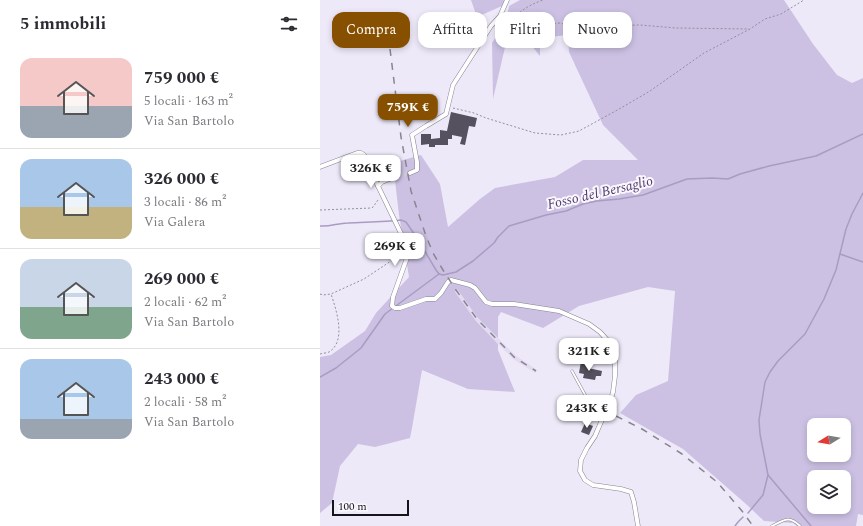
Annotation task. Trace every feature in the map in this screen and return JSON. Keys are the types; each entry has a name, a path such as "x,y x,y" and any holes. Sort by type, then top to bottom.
{"street":[{"path":"410,173 417,170 412,135 446,114 453,85 491,26 500,16 506,0"},
{"path":"320,167 357,153 364,155 408,248 408,253 393,296 394,307 400,308 426,299 435,299 451,280 470,285 475,288 486,302 492,304 514,304 560,311 589,324 600,332 609,342 615,358 613,392 595,436 581,460 580,471 585,480 593,485 631,492 638,526"},
{"path":"378,186 382,182 396,176"}],"lane":[{"path":"572,371 590,404 596,413 603,418"},
{"path":"596,413 598,404 602,401 610,402"},
{"path":"772,526 785,519 793,520 800,526"}],"path":[{"path":"520,12 531,4 543,0"},
{"path":"448,107 474,113 534,133 561,136 579,131 650,91 704,53 750,29 766,18 781,14 804,0"},
{"path":"555,23 560,23 577,28 588,25 640,25 676,28 750,29"},
{"path":"491,26 495,26"},
{"path":"320,210 372,208 383,197"},
{"path":"320,294 331,294 364,278 400,255 408,253"},
{"path":"320,354 328,352 335,347 338,342 338,321 336,308 331,294"}],"shaded area":[{"path":"471,0 505,0 502,6 487,13 475,12"},
{"path":"520,0 784,0 813,44 837,75 852,83 863,78 863,515 858,514 856,526 797,526 793,523 764,521 683,449 620,413 636,395 668,381 675,291 648,287 579,306 543,328 501,312 498,317 498,338 478,318 457,289 455,292 476,321 498,344 498,350 515,392 468,389 422,370 410,438 375,447 358,444 340,466 332,503 320,513 320,357 331,355 365,331 376,313 409,277 399,215 393,163 421,155 440,184 448,227 495,188 555,177 583,160 638,160 603,125 569,52 569,48 632,48 632,12 563,12 563,36 555,36 555,12 508,12 509,6"},
{"path":"495,38 495,48 505,48 493,99 492,43"},
{"path":"533,48 540,48 540,56"},
{"path":"457,289 478,318 515,355 537,370 535,373 513,359 476,321 454,291"}],"building":[{"path":"451,112 477,118 475,127 469,126 465,145 460,144 462,137 452,135 452,139 448,139 448,145 435,145 435,147 429,147 429,144 421,145 421,134 431,134 431,139 440,138 440,130 447,131"},
{"path":"581,361 589,363 588,368 602,371 601,376 596,376 595,380 583,378 584,374 579,373"},
{"path":"585,423 593,426 589,435 581,432"}],"waterway":[{"name":"Fosso del Bersaglio","path":"320,377 336,368 361,348 385,314 439,274 443,275 456,272 473,261 494,243 509,226 546,215 566,211 583,204 643,195 687,179 728,179 769,166 816,156 863,134"},
{"path":"748,513 763,495 768,475 760,434 759,420 765,382 778,361 805,334 824,299 836,270 846,229 863,193"},
{"path":"320,226 344,223 401,220 406,222 439,274"},
{"path":"840,254 863,262"},
{"path":"768,475 811,526"},
{"path":"735,526 743,517"}],"tunnel":[{"path":"397,176 410,173"}],"railway":[{"path":"390,49 401,137 411,191 433,253 456,290 477,319 514,357 536,371"},
{"path":"616,416 642,429 682,454 717,482 753,526"}]}
